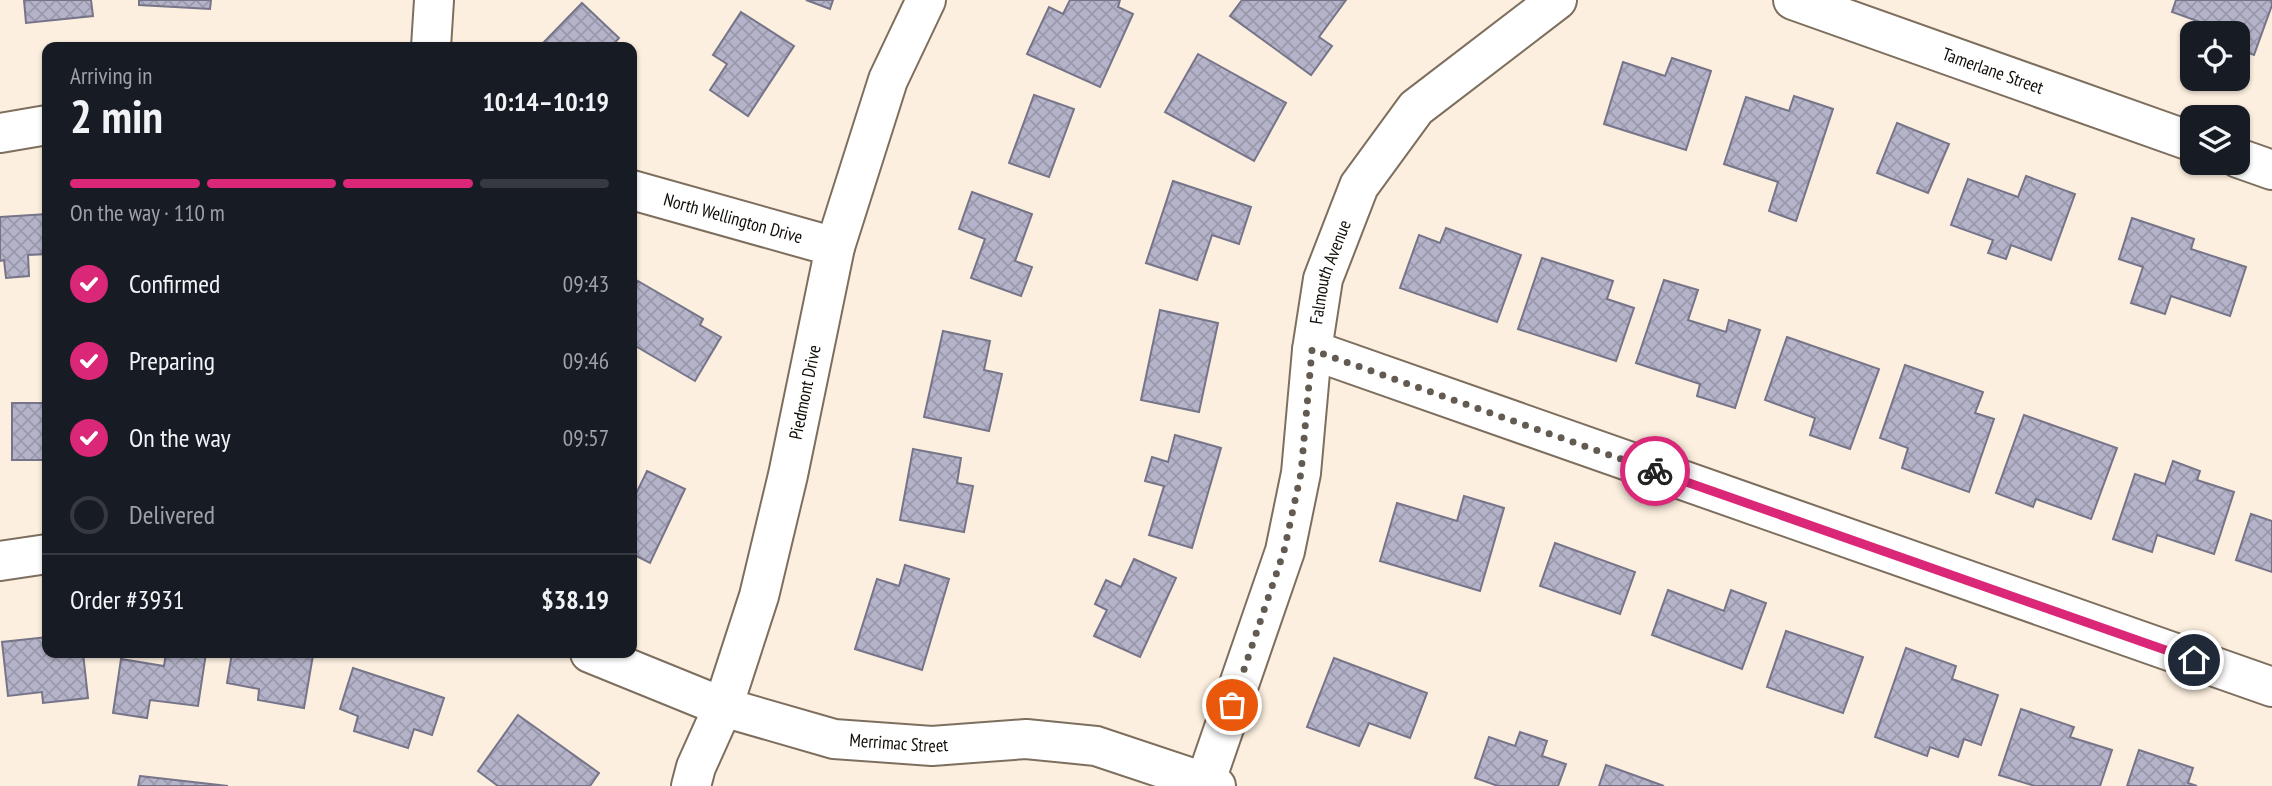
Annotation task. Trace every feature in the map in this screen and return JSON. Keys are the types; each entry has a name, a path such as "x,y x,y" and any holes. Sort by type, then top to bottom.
{"street":[{"path":"431,42 434,0"},
{"name":"Piedmont Drive","path":"691,786 696,767 723,707 759,596 788,475 835,247 888,80 926,0"},
{"name":"Falmouth Avenue","path":"1209,785 1284,551 1301,473 1312,350 1323,279 1359,186 1416,108 1557,0"},
{"name":"Tamerlane Street","path":"1793,0 2180,137"},
{"path":"0,133 42,126"},
{"path":"2250,162 2272,170"},
{"name":"North Wellington Drive","path":"637,191 835,247"},
{"path":"1312,350 2272,687"},
{"path":"0,561 42,555"},
{"name":"Merrimac Street","path":"602,658 723,707 834,739 932,746 1026,739 1096,747 1209,785"}],"building":[{"path":"24,0 91,0 93,16 26,23"},
{"path":"139,0 211,0 210,9 139,5"},
{"path":"806,0 833,0 830,9"},
{"path":"1070,0 1120,0 1118,7 1133,14 1100,87 1027,54 1049,7 1063,14"},
{"path":"1242,0 1346,0 1319,37 1332,46 1311,75 1230,16"},
{"path":"2176,0 2272,0 2254,55 2250,54 2250,21 2197,21 2172,12"},
{"path":"582,3 619,38 615,42 544,42"},
{"path":"741,12 794,46 748,116 710,90 727,64 713,55"},
{"path":"1198,54 1286,103 1254,161 1165,112"},
{"path":"1672,58 1711,71 1686,150 1604,124 1623,62 1665,76"},
{"path":"1034,95 1074,109 1049,177 1009,163"},
{"path":"1794,96 1833,109 1796,221 1769,211 1778,182 1724,164 1746,97 1789,111"},
{"path":"1897,123 1949,144 1928,193 1877,173"},
{"path":"2026,176 2075,194 2051,260 2011,245 2006,259 1988,253 1993,240 1951,225 1968,179 2018,197"},
{"path":"1173,181 1251,207 1239,244 1212,235 1197,280 1146,263"},
{"path":"972,192 1032,214 1015,261 1032,267 1021,296 971,278 985,239 959,229"},
{"path":"42,214 42,254 28,255 29,276 6,278 4,260 0,261 0,217"},
{"path":"2132,218 2194,239 2191,249 2246,267 2230,316 2171,296 2165,314 2131,303 2143,267 2119,259"},
{"path":"1446,228 1521,255 1497,322 1400,288 1419,235 1440,243"},
{"path":"1542,258 1613,281 1607,299 1634,308 1616,361 1518,329"},
{"path":"1664,280 1698,290 1688,320 1726,332 1729,320 1760,330 1735,408 1697,396 1700,384 1636,363"},
{"path":"637,283 703,319 700,325 721,337 695,381 637,347"},
{"path":"1160,310 1218,323 1199,412 1141,400"},
{"path":"943,331 990,341 984,370 1002,374 989,431 924,417"},
{"path":"1787,337 1879,369 1850,449 1810,435 1815,418 1765,400"},
{"path":"1905,365 1983,392 1975,413 1994,419 1969,492 1902,468 1908,448 1880,438"},
{"path":"12,403 42,403 42,460 12,460"},
{"path":"2024,415 2117,448 2091,519 2036,499 2033,507 1996,493"},
{"path":"1175,435 1221,448 1192,548 1149,535 1164,486 1145,481 1152,457 1168,462"},
{"path":"913,449 961,458 957,483 973,486 964,532 900,520"},
{"path":"2173,461 2200,471 2197,480 2234,492 2214,554 2157,535 2152,552 2113,539 2135,474 2165,484"},
{"path":"647,471 685,489 650,563 637,556 637,492"},
{"path":"1464,496 1504,508 1480,591 1380,561 1397,503 1457,521"},
{"path":"2251,514 2272,521 2272,572 2236,560"},
{"path":"1555,543 1635,572 1620,614 1540,586"},
{"path":"1134,559 1176,578 1140,657 1094,636 1107,610 1095,604 1106,580 1121,587"},
{"path":"905,565 949,579 922,670 855,649 877,579 899,586"},
{"path":"1668,590 1724,611 1731,590 1766,603 1742,669 1652,635"},
{"path":"1786,631 1863,657 1843,713 1767,687"},
{"path":"42,638 42,658 84,658 88,698 43,703 42,692 8,696 2,642"},
{"path":"1906,648 1956,666 1952,679 1998,695 1981,745 1964,739 1958,757 1930,747 1927,756 1875,737"},
{"path":"165,658 205,658 198,706 150,700 147,718 113,713 121,659 164,666"},
{"path":"231,658 312,658 304,708 258,700 259,689 227,683"},
{"path":"1334,658 1427,693 1410,738 1369,723 1359,746 1307,727"},
{"path":"353,668 444,698 432,735 414,729 408,748 354,731 358,716 340,709"},
{"path":"2021,709 2074,727 2070,737 2112,750 2100,786 2035,786 1999,775"},
{"path":"518,715 599,773 590,786 498,786 478,771"},
{"path":"1520,732 1547,741 1542,756 1566,764 1558,786 1498,786 1475,778 1489,737 1515,746"},
{"path":"2139,750 2193,768 2188,783 2197,786 2127,786"},
{"path":"1606,765 1664,786 1599,786"},
{"path":"140,776 228,786 138,786"}],"way so far":[{"path":"1232,705 1284,551 1301,473 1312,350 1655,471"}],"route":[{"path":"1655,471 2194,660"}]}
